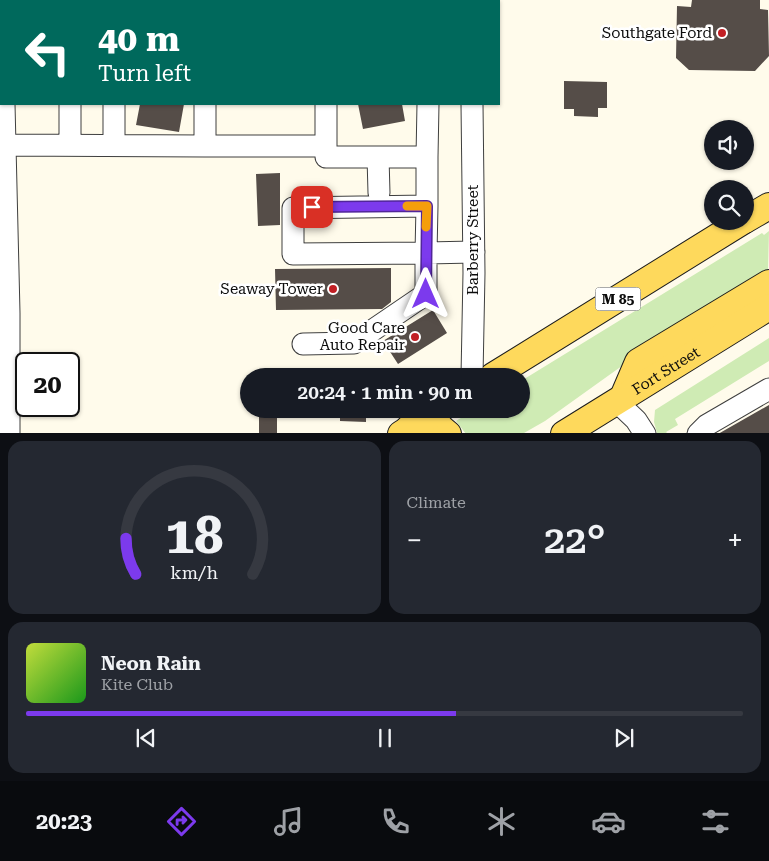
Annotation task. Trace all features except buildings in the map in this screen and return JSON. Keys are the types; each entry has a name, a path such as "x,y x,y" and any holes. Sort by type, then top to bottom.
{"main road":[{"name":"M 85","path":"754,215 769,206"},
{"name":"M 85","path":"506,368 729,230"},
{"path":"620,399 638,362 769,283"},
{"name":"Fort Street","path":"566,433 769,308"},
{"path":"405,431 426,418"},
{"path":"405,431 442,429 447,433"}],"street":[{"path":"4,105 2,157 5,409 9,433"},
{"path":"70,105 70,146"},
{"path":"114,105 114,146"},
{"path":"205,105 205,146"},
{"path":"326,105 326,156 427,157"},
{"path":"303,344 354,343 426,294 428,105"},
{"name":"Barberry Street","path":"472,105 474,252 472,368"},
{"path":"2,157 70,146 326,146"},
{"path":"378,157 379,193"},
{"path":"427,206 292,208 293,254 474,252"},
{"path":"698,433 707,425 769,389"},
{"path":"620,399 644,433"}],"green space":[{"path":"769,231 768,270 633,358 545,421 524,433 465,433 456,421 461,418 530,418 530,375 762,233 764,235"},
{"path":"769,338 769,361 675,419 678,425 667,433 657,433 654,422 655,410"}],"slow traffic":[{"path":"407,206 427,206 426,227"}],"place":[{"name":"Southgate Ford","path":"722,33"},
{"name":"Seaway Tower","path":"333,289"},
{"name":"Good Care Auto Repair","path":"415,337"}],"route":[{"path":"312,207 427,206 426,294"}]}
